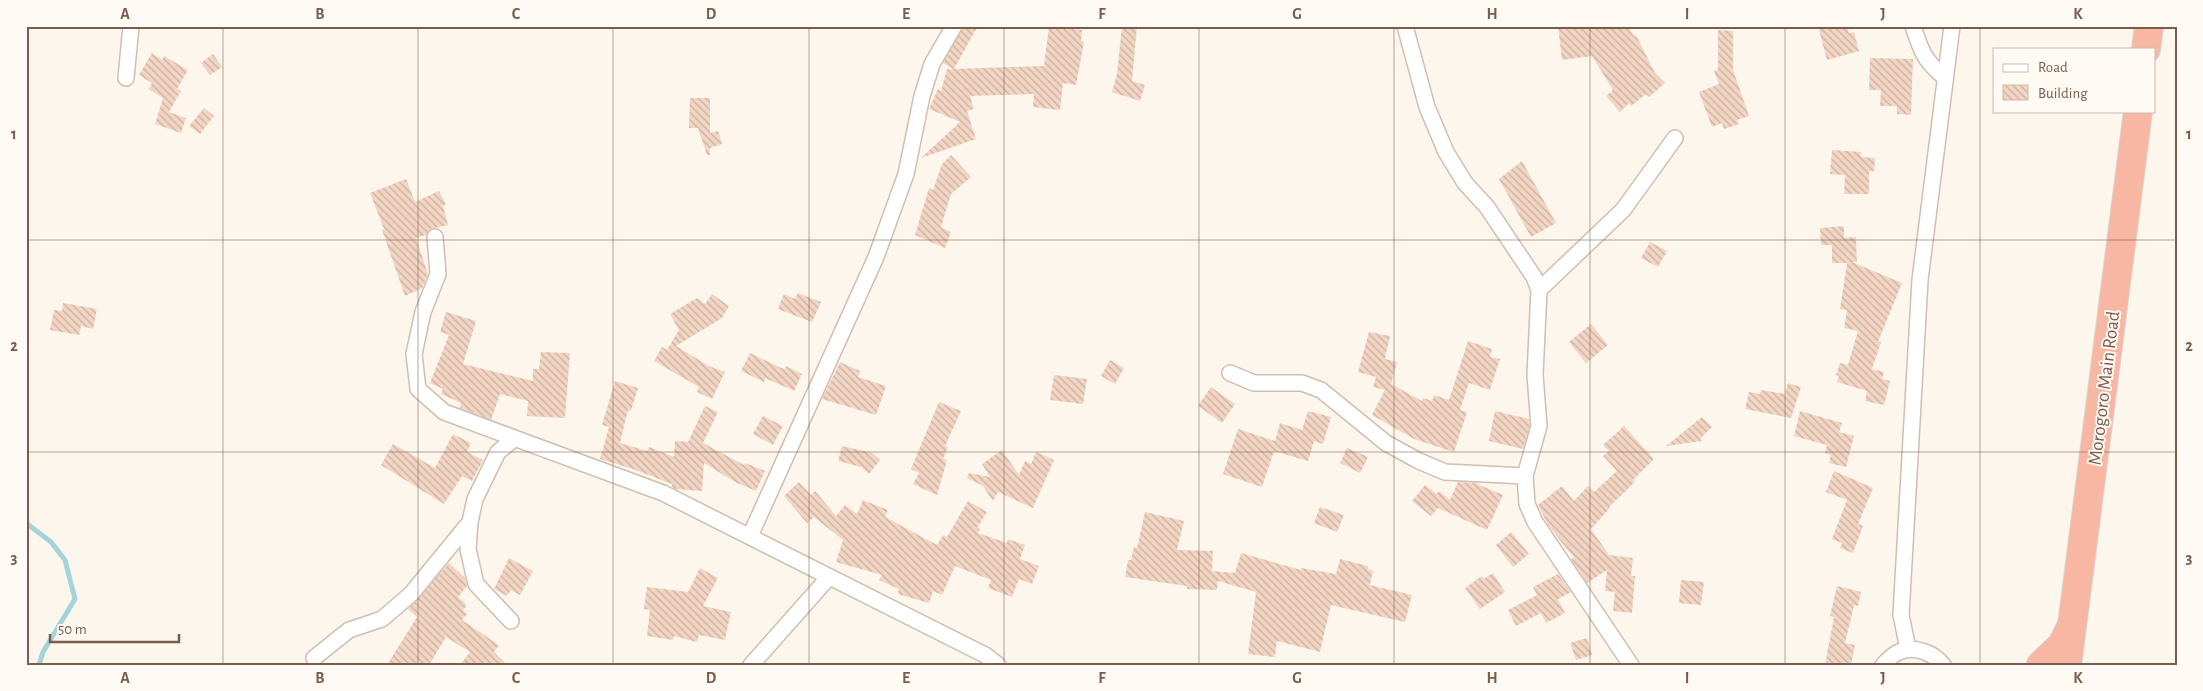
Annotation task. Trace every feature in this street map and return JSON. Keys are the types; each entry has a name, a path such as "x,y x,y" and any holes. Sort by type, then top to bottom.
{"highway":[{"path":"2146,48 2149,26"},
{"name":"Morogoro Main Road","path":"2067,665 2138,112"},
{"path":"2041,665 2062,645 2073,623"}],"street":[{"path":"126,78 131,26"},
{"path":"750,536 876,257 906,174 922,96 932,64 954,26"},
{"path":"1405,26 1427,107 1446,152 1465,183 1487,207 1534,277 1538,290 1535,375 1539,426 1525,476 1527,504 1535,522 1630,665"},
{"path":"1913,26 1920,47 1929,64 1944,77"},
{"path":"1908,649 1901,615 1920,280 1944,77 1952,26"},
{"path":"1538,290 1623,210 1675,138"},
{"path":"435,237 438,274 423,312 414,354 418,389 444,412 663,493 984,655 998,665"},
{"path":"1230,372 1254,383 1302,383 1321,390 1386,443 1419,461 1445,472 1525,476"},
{"path":"511,621 476,584 468,548 470,522 475,499 498,452 514,439"},
{"path":"314,658 349,630 382,619 411,594 470,522"},
{"path":"751,665 829,576"},
{"path":"1882,665 1898,652 1908,649 1927,652 1943,665"}],"building":[{"path":"963,26 978,26 954,69 1044,66 1049,26 1082,30 1081,41 1084,42 1076,85 1063,83 1060,110 1033,107 1034,94 970,96 974,109 967,111 976,139 921,158 960,122 929,109 938,89 941,91 947,69 953,69 943,63"},
{"path":"1122,26 1137,26 1132,81 1145,85 1140,101 1112,92 1117,74"},
{"path":"1558,26 1627,26 1635,37 1636,35 1655,73 1665,83 1649,97 1646,94 1631,106 1629,103 1620,112 1606,96 1613,90 1592,56 1562,60"},
{"path":"1818,26 1847,26 1849,33 1854,32 1859,51 1827,60"},
{"path":"1718,30 1733,31 1733,70 1749,116 1737,120 1739,124 1724,129 1722,123 1712,127 1699,92 1719,84 1714,71 1718,70"},
{"path":"152,53 162,60 164,56 188,70 177,89 181,91 169,112 186,118 181,133 155,124 163,98 149,89 152,83 139,75"},
{"path":"213,54 222,67 210,75 201,63"},
{"path":"1870,58 1913,59 1911,115 1897,114 1897,106 1880,106 1881,90 1869,90"},
{"path":"690,98 710,98 710,133 718,131 722,144 710,148 710,155 707,155 698,128 689,128"},
{"path":"204,108 214,116 200,134 189,126"},
{"path":"1832,150 1861,152 1861,157 1875,158 1874,171 1869,171 1869,194 1844,194 1845,175 1830,174"},
{"path":"951,155 971,177 951,194 941,227 951,232 945,248 915,235 929,188 933,190 942,164"},
{"path":"1522,161 1556,223 1531,237 1499,179"},
{"path":"406,179 415,202 439,191 446,204 443,206 448,225 430,229 426,235 416,238 428,274 422,288 405,296 382,230 384,229 370,193"},
{"path":"1844,226 1844,238 1856,237 1857,262 1852,262 1902,283 1878,342 1881,342 1872,369 1884,372 1882,379 1890,381 1884,405 1865,401 1867,391 1837,382 1839,376 1836,375 1840,363 1848,365 1858,331 1844,328 1847,310 1840,309 1847,263 1832,263 1832,245 1821,245 1820,228"},
{"path":"1650,242 1667,251 1658,267 1641,258"},
{"path":"798,293 821,302 812,322 778,309 784,294 795,299"},
{"path":"712,294 729,306 722,318 676,346 709,366 725,372 712,399 697,392 699,387 654,361 662,347 667,350 679,330 670,314 697,298 705,304"},
{"path":"63,303 97,309 93,329 81,326 79,335 50,330 54,310 62,311"},
{"path":"446,312 476,321 463,364 533,381 533,369 539,369 541,352 570,353 565,418 527,416 528,401 500,394 491,420 460,408 461,403 441,394 443,389 430,383 449,335 440,332"},
{"path":"1591,324 1608,345 1586,363 1569,342"},
{"path":"1369,332 1390,336 1385,359 1397,362 1391,384 1422,401 1423,398 1432,401 1434,395 1449,400 1468,341 1492,349 1490,357 1500,359 1490,390 1469,383 1460,410 1467,412 1454,452 1414,439 1372,415 1385,390 1373,387 1376,377 1358,372"},
{"path":"750,353 781,368 785,369 786,366 802,374 794,391 765,378 764,382 741,371"},
{"path":"1110,360 1124,368 1115,384 1101,376"},
{"path":"840,362 860,371 858,377 886,386 876,415 822,399"},
{"path":"1054,375 1087,379 1083,404 1050,400"},
{"path":"615,381 638,388 631,411 628,410 620,443 647,451 649,447 674,457 675,441 688,442 705,406 718,412 703,443 744,465 745,463 765,471 756,491 737,483 704,463 702,491 675,489 672,487 672,484 600,459 609,427 602,425"},
{"path":"1788,383 1801,387 1791,418 1745,409 1749,392 1760,394 1761,390 1785,394"},
{"path":"1211,387 1235,404 1222,423 1198,406"},
{"path":"939,402 961,411 945,446 948,447 943,459 947,460 937,495 913,484 919,473 911,469"},
{"path":"1308,411 1331,417 1323,444 1314,441 1308,461 1274,451 1262,487 1223,474 1238,429 1275,441 1280,423 1302,430"},
{"path":"1495,411 1529,419 1530,425 1523,449 1489,441"},
{"path":"1800,411 1842,423 1839,432 1854,436 1846,467 1829,463 1831,455 1825,453 1827,445 1794,436"},
{"path":"763,416 783,426 773,445 753,434"},
{"path":"1702,417 1712,427 1700,439 1702,441 1666,446"},
{"path":"1624,426 1654,459 1633,480 1635,482 1609,507 1591,529 1609,555 1633,558 1631,576 1635,576 1632,613 1613,611 1615,592 1605,591 1607,570 1587,583 1571,559 1574,558 1548,525 1538,505 1562,486 1574,501 1588,486 1594,492 1617,471 1603,456 1609,451 1603,445"},
{"path":"453,434 471,443 467,452 483,460 472,481 462,476 444,504 381,465 393,444 435,468"},
{"path":"842,446 872,453 880,460 869,474 861,467 838,461"},
{"path":"1347,448 1368,457 1360,473 1340,463"},
{"path":"1002,450 1019,475 1025,461 1031,464 1036,452 1054,460 1033,508 998,492 993,501 983,486 967,478 969,473 990,477 982,464"},
{"path":"1834,471 1873,488 1858,524 1863,526 1853,553 1840,548 1842,543 1832,539 1847,500 1826,492"},
{"path":"799,482 811,495 815,491 836,516 845,505 857,514 863,500 888,510 885,517 937,545 943,535 947,537 968,501 987,512 977,528 980,529 978,533 1007,543 1008,539 1025,545 1020,559 1039,566 1032,584 1019,579 1012,597 988,588 991,580 955,566 942,595 933,591 929,603 898,594 899,589 879,580 882,575 836,562 843,540 814,517 807,523 784,496"},
{"path":"1458,482 1475,483 1503,495 1487,530 1438,508 1431,516 1412,501 1425,485 1437,494 1439,491 1450,500"},
{"path":"1320,507 1344,515 1337,532 1314,523"},
{"path":"1145,512 1184,521 1177,550 1213,551 1212,571 1235,573 1241,553 1301,570 1301,568 1336,574 1340,559 1368,566 1368,569 1373,571 1370,585 1412,595 1405,622 1331,605 1320,652 1277,641 1275,657 1248,654 1256,592 1218,581 1217,590 1187,589 1187,586 1125,577 1128,560 1131,560 1134,547 1137,548"},
{"path":"1511,532 1529,554 1513,567 1496,545"},
{"path":"509,558 533,571 520,595 511,590 507,596 494,589"},
{"path":"449,563 465,578 467,586 458,597 467,605 463,610 467,614 462,620 499,645 494,652 507,665 460,665 470,652 446,637 429,665 387,665 417,617 408,609"},
{"path":"700,568 718,578 703,606 731,612 725,640 699,635 697,642 674,636 673,640 647,636 650,610 644,609 647,587 688,592"},
{"path":"1493,573 1505,592 1480,609 1465,588 1482,576 1484,579"},
{"path":"1558,574 1571,592 1558,599 1565,613 1546,623 1541,613 1516,626 1508,610 1537,595 1533,587"},
{"path":"1681,580 1704,582 1701,605 1679,603"},
{"path":"1837,586 1861,592 1858,606 1854,605 1845,643 1855,645 1851,665 1825,665 1834,617 1830,616"},
{"path":"1587,638 1592,655 1576,660 1570,643"}],"waterway":[{"path":"26,523 51,542 65,560 75,599 43,652 39,665"}]}
